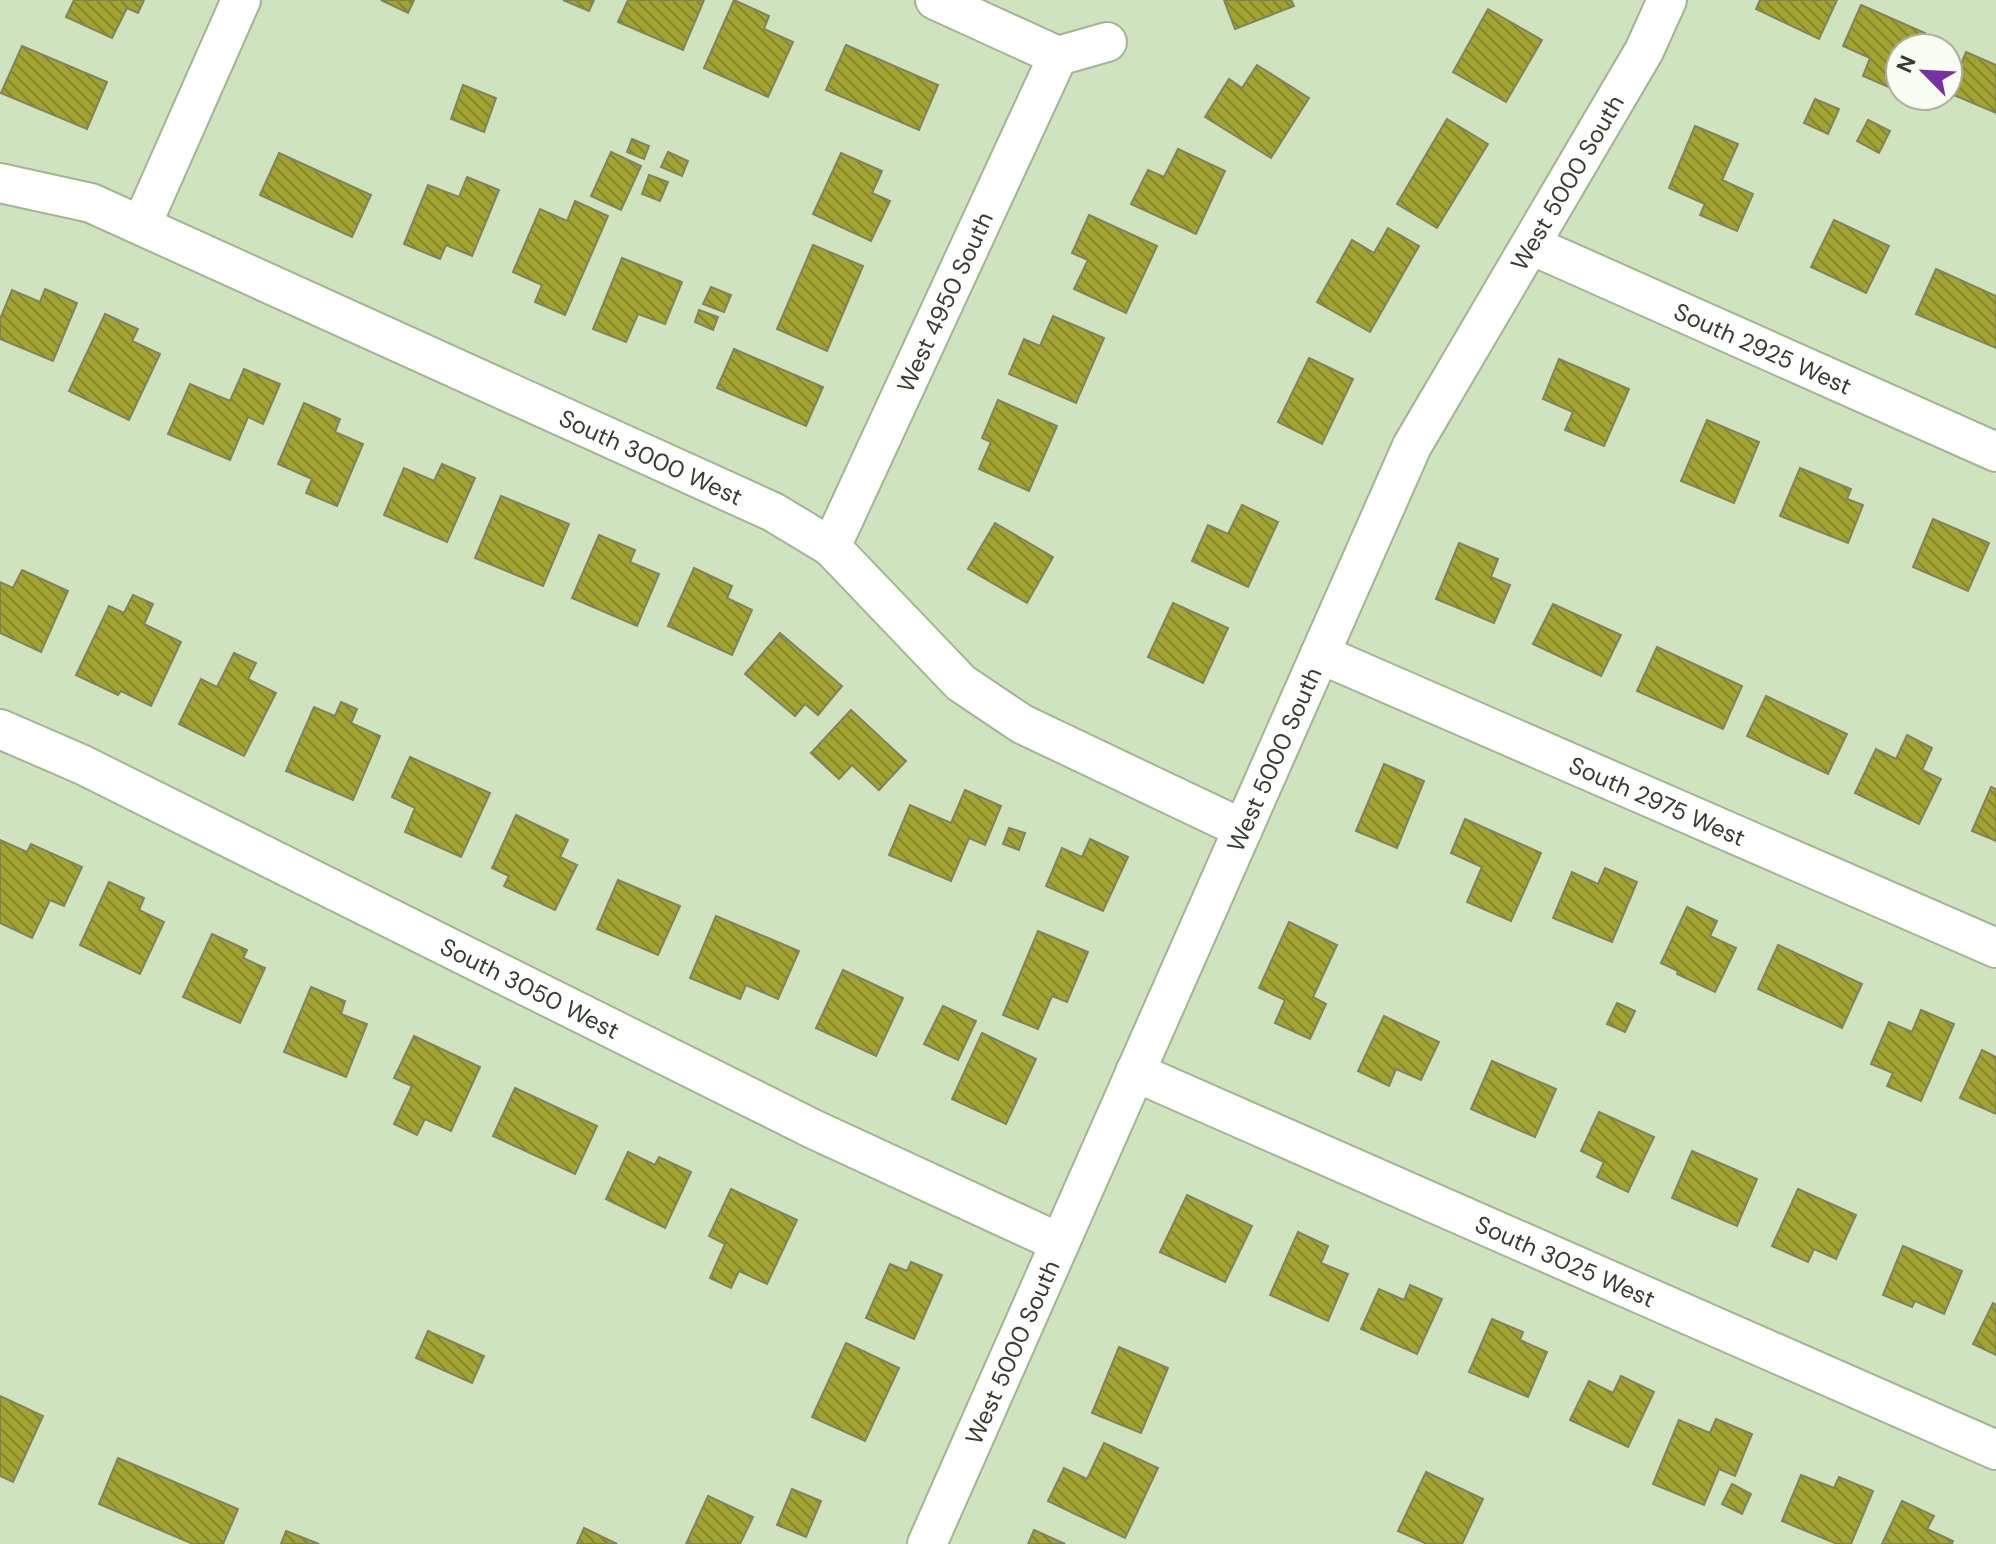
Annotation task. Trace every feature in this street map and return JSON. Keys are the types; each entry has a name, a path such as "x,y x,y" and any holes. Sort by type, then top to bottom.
{"street":[{"path":"142,224 241,0"},
{"path":"935,0 1058,56 1107,42"},
{"name":"West 5000 South","path":"927,1544 1412,446 1644,51 1667,0"},
{"name":"West 4950 South","path":"831,547 1058,56"},
{"name":"South 3000 West","path":"0,183 91,203 142,224 773,512 831,547 961,683 1022,724 1243,829"},
{"name":"South 2925 West","path":"1531,245 1996,452"},
{"name":"South 2975 West","path":"1320,654 1996,948"},
{"name":"South 3050 West","path":"0,729 97,772 813,1129 1060,1243"},
{"name":"South 3025 West","path":"1135,1072 1996,1450"}],"building":[{"path":"74,0 144,0 138,13 127,8 112,38 66,17"},
{"path":"381,0 414,0 408,13"},
{"path":"563,0 594,0 589,11"},
{"path":"628,0 704,0 683,50 618,22"},
{"path":"734,0 769,16 764,29 793,42 768,97 704,68"},
{"path":"1224,0 1291,0 1294,6 1235,29"},
{"path":"1760,0 1837,0 1819,39 1756,9"},
{"path":"1861,5 1923,32 1884,32 1884,85 1863,76 1870,58 1843,46"},
{"path":"1488,9 1542,40 1506,102 1453,72"},
{"path":"846,45 938,85 919,130 826,90"},
{"path":"22,46 107,82 87,129 1,93"},
{"path":"1966,52 1996,65 1996,113 1964,99"},
{"path":"1257,65 1309,98 1271,158 1205,117 1229,79 1242,88"},
{"path":"463,85 496,98 484,132 451,119"},
{"path":"1815,99 1839,109 1828,134 1804,123"},
{"path":"1447,119 1488,144 1437,228 1397,204"},
{"path":"1868,120 1890,131 1879,153 1857,141"},
{"path":"1695,126 1738,144 1722,180 1753,194 1737,231 1700,215 1705,204 1669,188"},
{"path":"632,139 649,146 644,159 627,152"},
{"path":"1178,149 1225,171 1196,234 1131,204 1148,170 1164,177"},
{"path":"611,152 641,166 621,210 591,196"},
{"path":"668,152 688,161 682,176 661,167"},
{"path":"279,153 371,195 352,237 260,195"},
{"path":"841,153 882,171 872,193 890,201 871,241 813,214"},
{"path":"649,175 668,182 660,201 642,194"},
{"path":"467,177 499,190 472,256 446,245 440,259 404,244 428,185 459,197"},
{"path":"575,201 608,216 565,315 535,302 542,285 513,272 540,209 567,221"},
{"path":"1089,215 1157,246 1126,313 1074,289 1088,260 1072,253"},
{"path":"1834,220 1889,246 1866,293 1811,267"},
{"path":"1388,228 1419,246 1370,332 1317,302 1352,240 1374,253"},
{"path":"813,245 863,266 827,351 777,329"},
{"path":"622,258 682,282 665,324 638,314 626,342 593,329"},
{"path":"1936,269 1996,296 1996,348 1916,314"},
{"path":"711,287 731,295 724,312 703,304"},
{"path":"45,289 77,303 53,361 0,339 0,319 12,290 40,302"},
{"path":"699,310 718,317 713,330 695,322"},
{"path":"105,314 138,329 132,341 160,354 129,420 69,391"},
{"path":"1053,316 1104,338 1076,403 1009,374 1024,339 1040,346"},
{"path":"734,349 823,387 806,426 717,388"},
{"path":"1309,358 1353,379 1322,444 1278,422"},
{"path":"1559,359 1629,389 1604,446 1565,430 1573,412 1543,399"},
{"path":"244,369 280,384 263,424 248,417 230,460 168,434 190,384 230,401"},
{"path":"998,400 1057,426 1029,491 979,469 991,442 982,438"},
{"path":"304,403 340,419 335,432 363,444 337,506 306,493 312,479 278,464"},
{"path":"1707,420 1759,442 1734,503 1681,481"},
{"path":"442,464 475,478 447,542 384,515 404,468 434,481"},
{"path":"1800,468 1851,489 1847,499 1863,505 1848,543 1780,516"},
{"path":"501,496 569,524 543,586 475,558"},
{"path":"1242,505 1278,522 1248,587 1192,561 1208,525 1228,534"},
{"path":"1933,519 1989,543 1968,591 1913,567"},
{"path":"995,523 1053,557 1027,603 968,569"},
{"path":"599,535 635,550 630,562 659,574 637,626 572,598"},
{"path":"1459,543 1498,559 1491,577 1510,585 1494,623 1436,599"},
{"path":"694,568 732,586 727,598 752,610 732,655 668,626"},
{"path":"22,570 68,591 41,652 0,633 0,582 13,588"},
{"path":"133,595 153,604 144,624 181,642 151,706 121,691 118,695 76,675 109,606 124,613"},
{"path":"1173,603 1228,628 1203,683 1148,657"},
{"path":"1553,604 1621,635 1601,676 1533,644"},
{"path":"780,633 842,686 818,715 805,704 795,716 745,674"},
{"path":"1657,647 1742,686 1723,729 1637,691"},
{"path":"234,653 256,663 248,679 276,693 244,756 179,724 201,679 217,687"},
{"path":"1766,696 1847,734 1828,774 1747,736"},
{"path":"341,702 357,709 351,723 380,736 353,800 286,771 314,707 335,716"},
{"path":"851,710 906,761 879,790 852,765 839,779 811,753"},
{"path":"1907,735 1932,748 1922,770 1941,779 1919,824 1855,793 1876,749 1896,759"},
{"path":"410,757 490,793 461,857 405,832 415,808 392,797"},
{"path":"1384,764 1424,781 1397,848 1356,831"},
{"path":"1991,787 1996,789 1996,841 1972,831"},
{"path":"965,790 1001,806 985,845 969,838 951,881 889,855 910,805 951,823"},
{"path":"516,815 568,840 560,857 577,865 555,910 504,886 509,876 492,868"},
{"path":"1465,819 1541,853 1511,921 1467,902 1482,867 1451,853"},
{"path":"1009,828 1025,833 1019,850 1003,844"},
{"path":"1090,839 1128,857 1103,911 1046,886 1062,848 1082,857"},
{"path":"0,840 27,852 31,844 82,867 64,906 50,900 32,938 0,923"},
{"path":"1605,868 1637,882 1612,942 1553,918 1572,872 1598,884"},
{"path":"618,880 680,906 658,955 597,929"},
{"path":"109,882 144,898 139,910 164,922 140,974 80,945"},
{"path":"1687,907 1717,921 1710,936 1736,948 1715,992 1661,963"},
{"path":"716,916 799,951 778,999 746,985 740,999 690,978"},
{"path":"1289,922 1337,945 1313,997 1326,1004 1310,1039 1275,1023 1285,1000 1259,988"},
{"path":"1038,931 1088,952 1067,1002 1052,996 1038,1029 1003,1015"},
{"path":"212,934 247,950 243,958 265,968 240,1023 183,997"},
{"path":"1778,945 1862,984 1842,1028 1758,989"},
{"path":"843,970 903,998 876,1056 816,1028"},
{"path":"311,987 345,1001 341,1014 367,1024 346,1077 284,1052"},
{"path":"1617,1003 1635,1011 1625,1032 1607,1024"},
{"path":"943,1006 976,1021 958,1060 924,1044"},
{"path":"1921,1010 1954,1024 1921,1101 1887,1086 1893,1073 1871,1064 1889,1022 1912,1032"},
{"path":"1384,1016 1439,1042 1421,1080 1396,1069 1389,1086 1358,1071"},
{"path":"982,1033 1036,1059 1006,1124 952,1099"},
{"path":"414,1036 480,1067 451,1131 425,1119 417,1135 394,1124 412,1086 394,1078"},
{"path":"1982,1050 1996,1057 1996,1114 1960,1098"},
{"path":"1492,1061 1556,1089 1535,1137 1471,1109"},
{"path":"515,1088 597,1126 575,1174 493,1136"},
{"path":"1599,1112 1654,1137 1628,1192 1597,1177 1604,1162 1581,1151"},
{"path":"1692,1151 1757,1179 1737,1226 1672,1198"},
{"path":"628,1152 655,1165 659,1157 691,1172 665,1228 606,1199"},
{"path":"731,1189 797,1220 767,1284 739,1271 731,1288 710,1278 725,1244 709,1236"},
{"path":"1798,1189 1856,1215 1836,1259 1814,1249 1808,1262 1772,1246"},
{"path":"1187,1195 1252,1226 1225,1282 1160,1252"},
{"path":"1298,1232 1328,1246 1321,1263 1348,1274 1328,1321 1270,1295"},
{"path":"1903,1246 1962,1271 1944,1314 1915,1301 1912,1307 1883,1295"},
{"path":"911,1262 942,1275 914,1339 866,1318 890,1264 907,1271"},
{"path":"1410,1285 1442,1299 1417,1354 1361,1329 1379,1289 1404,1300"},
{"path":"1993,1303 1996,1305 1996,1355 1973,1344"},
{"path":"1492,1319 1523,1332 1520,1340 1547,1352 1528,1397 1469,1372"},
{"path":"428,1331 484,1356 472,1383 416,1358"},
{"path":"846,1343 899,1368 865,1441 812,1417"},
{"path":"1119,1347 1168,1368 1141,1433 1092,1413"},
{"path":"1621,1376 1654,1392 1628,1447 1570,1420 1589,1381 1613,1393"},
{"path":"0,1396 43,1416 13,1482 0,1476"},
{"path":"1716,1419 1752,1434 1735,1476 1719,1469 1704,1505 1653,1484 1679,1420 1710,1433"},
{"path":"1104,1443 1158,1468 1125,1538 1048,1501 1064,1468 1087,1479"},
{"path":"118,1458 238,1509 223,1544 193,1544 99,1504"},
{"path":"1426,1472 1483,1499 1462,1544 1427,1544 1398,1531"},
{"path":"1801,1475 1834,1488 1839,1477 1873,1491 1851,1544 1837,1544 1782,1521"},
{"path":"1732,1484 1751,1494 1742,1514 1722,1504"},
{"path":"792,1489 821,1501 806,1537 777,1525"},
{"path":"708,1496 753,1517 740,1544 686,1544"},
{"path":"1902,1501 1934,1516 1927,1529 1953,1541 1952,1544 1882,1544"},
{"path":"584,1528 617,1544 577,1544"},
{"path":"1034,1530 1065,1544 1028,1544"},
{"path":"286,1531 319,1544 281,1544"}]}
